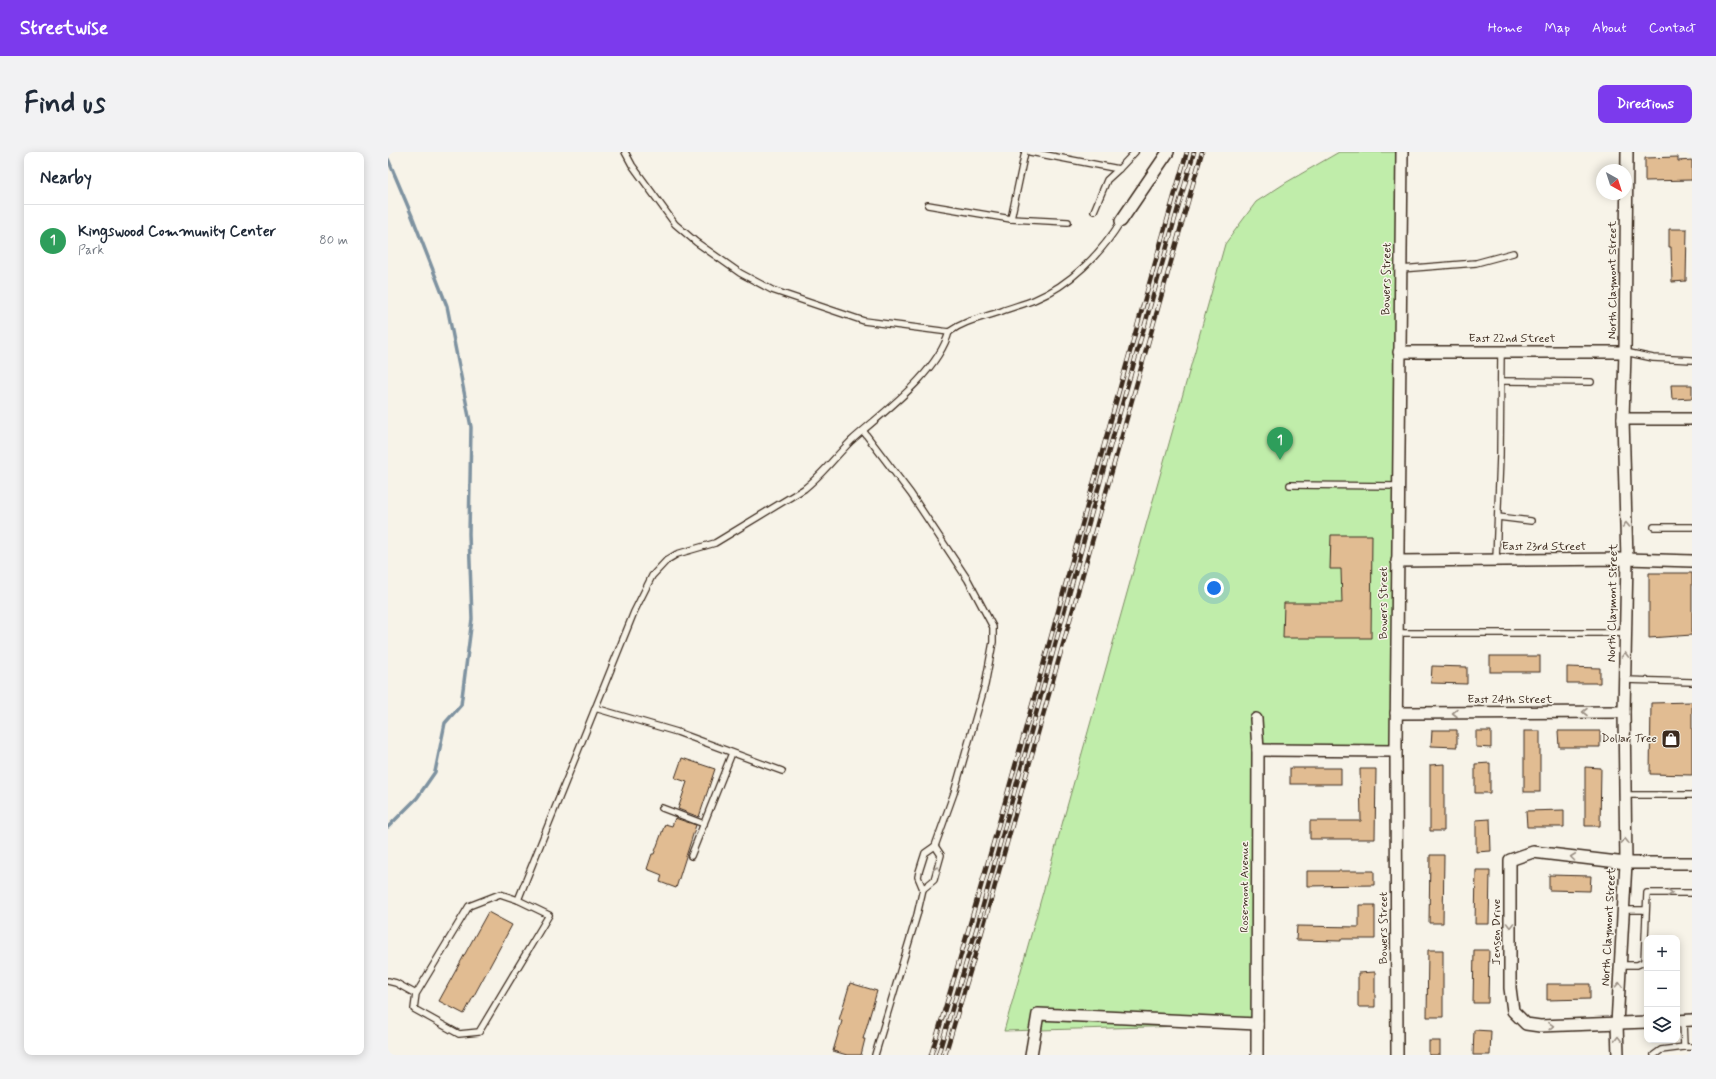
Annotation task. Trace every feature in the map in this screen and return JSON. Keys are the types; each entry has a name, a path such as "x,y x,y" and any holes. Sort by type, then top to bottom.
{"street":[{"path":"1121,221 1168,152"},
{"name":"Bowers Street","path":"1397,1055 1396,633 1402,152"},
{"name":"North Claymont Street","path":"1618,1055 1617,1024 1626,863 1624,712 1627,559 1623,419 1625,352 1626,152"},
{"name":"East 22nd Street","path":"1399,352 1625,352"},
{"path":"1623,419 1692,419"},
{"name":"East 23rd Street","path":"1397,561 1627,559 1692,561"},
{"name":"East 24th Street","path":"1396,713 1624,712"},
{"name":"Rosemont Avenue","path":"1256,719 1258,750 1257,1055"},
{"path":"1258,750 1396,751"},
{"name":"Jensen Drive","path":"1617,1024 1540,1026 1526,1024 1513,1011 1510,988 1510,860 1533,852 1626,863"},
{"path":"1626,863 1692,863"},
{"path":"1031,1055 1038,1014 1257,1024"},
{"path":"1617,1024 1644,1022"}],"lane":[{"path":"625,152 632,165 675,224 696,242 740,273 772,290 864,321 949,332"},
{"path":"1011,219 1025,152"},
{"path":"1030,152 1119,169"},
{"path":"1094,210 1107,180 1135,152"},
{"path":"928,205 1011,219 1068,222"},
{"path":"518,900 634,612 658,567 677,554 715,543 804,489 817,479 831,462 928,370 946,341 949,332 966,321 1035,300 1052,290 1086,265 1105,246 1121,221"},
{"path":"1400,269 1476,263 1513,253"},
{"path":"1496,560 1502,352"},
{"path":"1625,352 1653,358 1692,360"},
{"path":"1501,381 1591,382"},
{"path":"864,432 902,481 977,595 993,627 994,642 985,685 954,792 935,846 925,853 919,872 918,877 923,889 917,916 875,1055"},
{"path":"1290,485 1398,486"},
{"path":"1498,517 1531,521"},
{"path":"1654,527 1692,527"},
{"path":"1396,633 1626,633"},
{"path":"1625,680 1692,682"},
{"path":"595,708 677,732 782,771"},
{"path":"691,856 732,753"},
{"path":"1625,795 1692,795"},
{"path":"662,808 704,824"},
{"path":"923,889 934,880 940,860 941,855 935,846"},
{"path":"1620,966 1637,965 1644,962 1647,892 1692,893"},
{"path":"500,894 518,900 549,915 479,1032 459,1034 414,1009 416,994 469,906 500,894"},
{"path":"1623,910 1646,910"},
{"path":"388,981 416,994"},
{"path":"1684,1021 1684,1047"},
{"path":"1654,1055 1661,1050 1692,1047"}],"green space":[{"path":"1339,152 1396,152 1396,745 1258,747 1257,1024 1004,1031 1225,244 1256,202"}],"building":[{"path":"1678,157 1678,161 1692,160 1692,180 1645,181 1645,158"},
{"path":"1669,229 1687,229 1686,281 1672,282"},
{"path":"1671,385 1692,385 1692,398 1672,399"},
{"path":"1331,535 1372,535 1371,638 1283,638 1284,603 1342,603 1341,569 1330,569"},
{"path":"1649,573 1692,573 1692,635 1649,638"},
{"path":"1490,656 1540,656 1540,672 1490,672"},
{"path":"1432,666 1467,667 1467,684 1431,683"},
{"path":"1567,667 1600,668 1600,683 1567,683"},
{"name":"Dollar Tree","path":"1692,702 1692,775 1650,774 1651,703"},
{"path":"1432,730 1457,730 1457,747 1431,746"},
{"path":"1476,731 1491,731 1491,748 1476,747"},
{"path":"1524,731 1540,731 1540,792 1524,792"},
{"path":"1558,731 1600,731 1600,747 1559,747"},
{"path":"682,758 715,769 699,817 678,809 687,782 675,778"},
{"path":"1490,763 1490,793 1475,793 1475,764"},
{"path":"1444,764 1444,831 1430,831 1430,765"},
{"path":"1585,767 1601,768 1600,826 1585,826"},
{"path":"1290,768 1341,768 1341,784 1290,784"},
{"path":"1360,769 1376,769 1375,839 1310,839 1310,821 1361,821"},
{"path":"1564,810 1564,827 1527,827 1526,811"},
{"path":"675,818 696,825 676,888 660,882 662,875 647,869 665,824 672,826"},
{"path":"1490,819 1491,851 1476,852 1476,820"},
{"path":"1430,855 1444,855 1443,923 1429,923"},
{"path":"1476,870 1490,870 1489,924 1475,924"},
{"path":"1307,871 1374,871 1374,885 1307,886"},
{"path":"1549,875 1591,876 1590,891 1549,890"},
{"path":"1359,905 1375,905 1375,939 1341,939 1341,941 1296,940 1297,926 1359,927"},
{"path":"488,912 512,925 464,1014 439,1001"},
{"path":"1428,950 1443,950 1443,1017 1427,1017"},
{"path":"1474,950 1489,950 1488,1003 1473,1003"},
{"path":"1375,972 1375,1007 1358,1007 1358,973"},
{"path":"850,983 877,991 863,1039 865,1039 861,1055 847,1055 833,1051 842,1021 839,1020"},
{"path":"1547,984 1590,984 1590,999 1547,1000"},
{"path":"1474,1030 1491,1031 1490,1055 1473,1055"},
{"path":"1429,1041 1440,1041 1440,1055 1429,1055"}],"waterway":[{"path":"388,159 447,306 471,427 469,534 472,619 461,705 445,723 435,772 417,798 388,827"}],"railway":[{"path":"931,1055 965,943 1154,265 1187,152"},
{"path":"938,1055 977,927 1102,475 1194,152"},
{"path":"945,1055 981,935 1202,152"}],"place":[{"name":"Kingswood Community Center","path":"1280,460"},
{"name":"Dollar Tree","path":"1671,739"}]}
